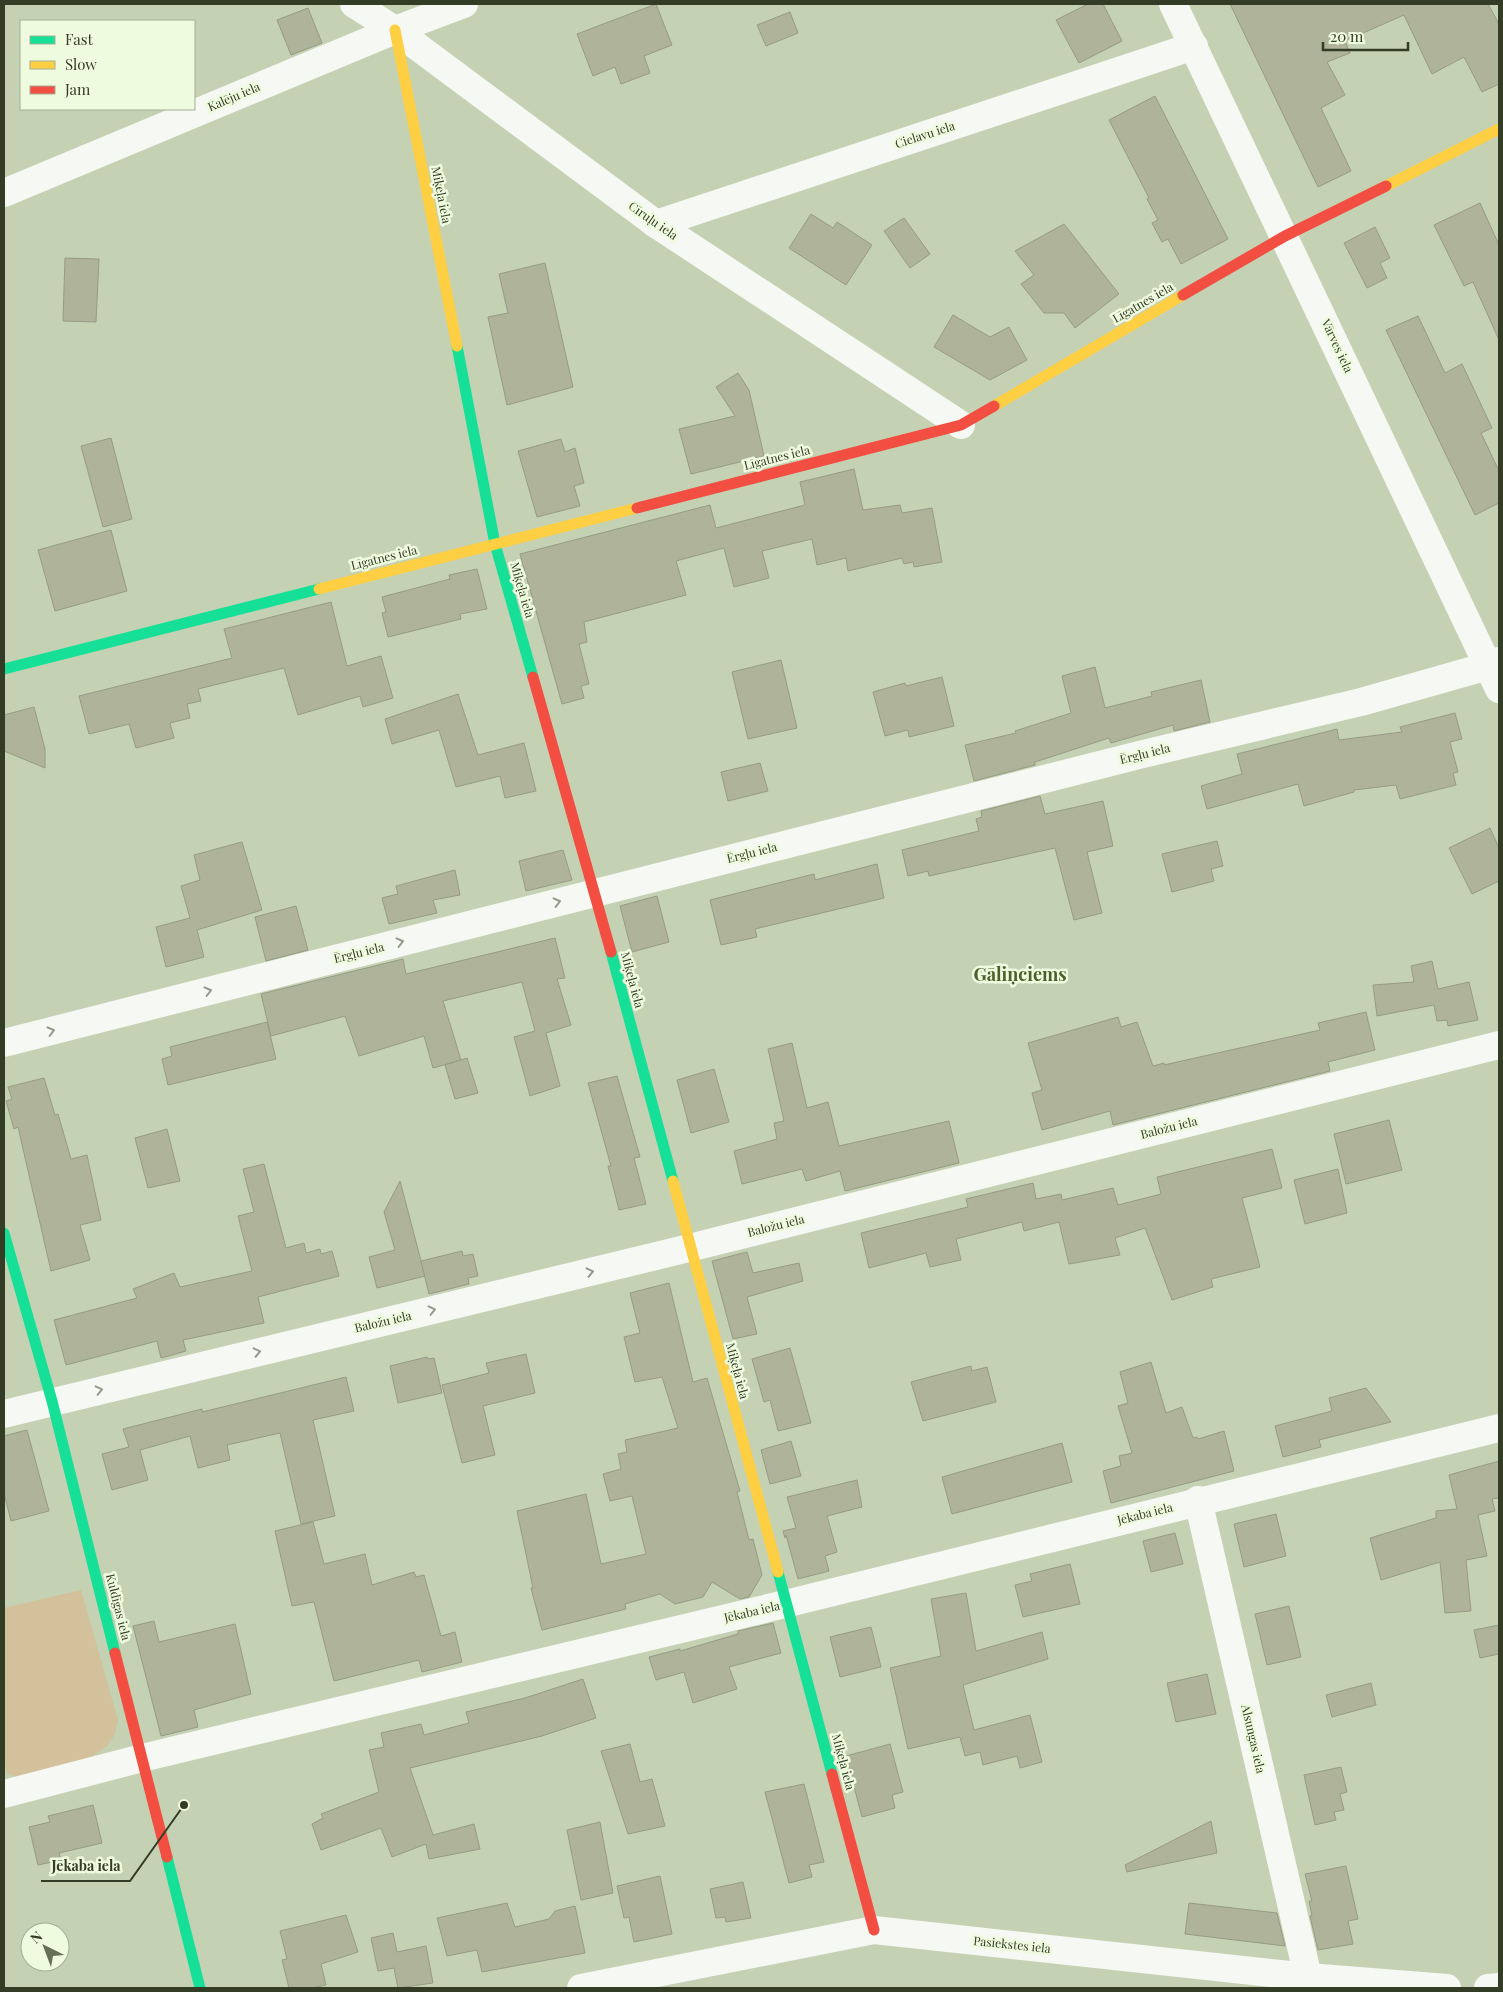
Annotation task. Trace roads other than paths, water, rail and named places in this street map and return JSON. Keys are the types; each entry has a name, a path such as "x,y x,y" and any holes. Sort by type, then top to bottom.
{"street":[{"name":"Cīruļu iela","path":"354,4 395,30 656,224 961,425"},
{"name":"Kalēju iela","path":"4,192 395,30 464,4"},
{"name":"Vārves iela","path":"1174,4 1496,672"},
{"name":"Miķeļa iela","path":"395,30 495,544 595,892 689,1248 874,1930"},
{"name":"Cielavu iela","path":"656,224 1194,46"},
{"name":"Līgatnes iela","path":"4,669 961,425 1285,236 1499,129"},
{"name":"Ērgļu iela","path":"4,1043 1120,760 1361,702 1496,672"},
{"name":"Baložu iela","path":"4,1414 689,1248 1499,1045"},
{"name":"Kuldīgas iela","path":"4,1233 52,1401 200,1988"},
{"name":"Jēkaba iela","path":"4,1794 142,1758 785,1604 1198,1500 1499,1428"},
{"name":"Alsungas iela","path":"1198,1500 1308,1977"},
{"name":"Pasiekstes iela","path":"581,1988 874,1930 1308,1977 1447,1988"},
{"path":"1488,1988 1499,1987"}],"place":[{"name":"Jēkaba iela","path":"184,1805"}],"district":[{"name":"Gāliņciems","path":"1020,975"}]}
